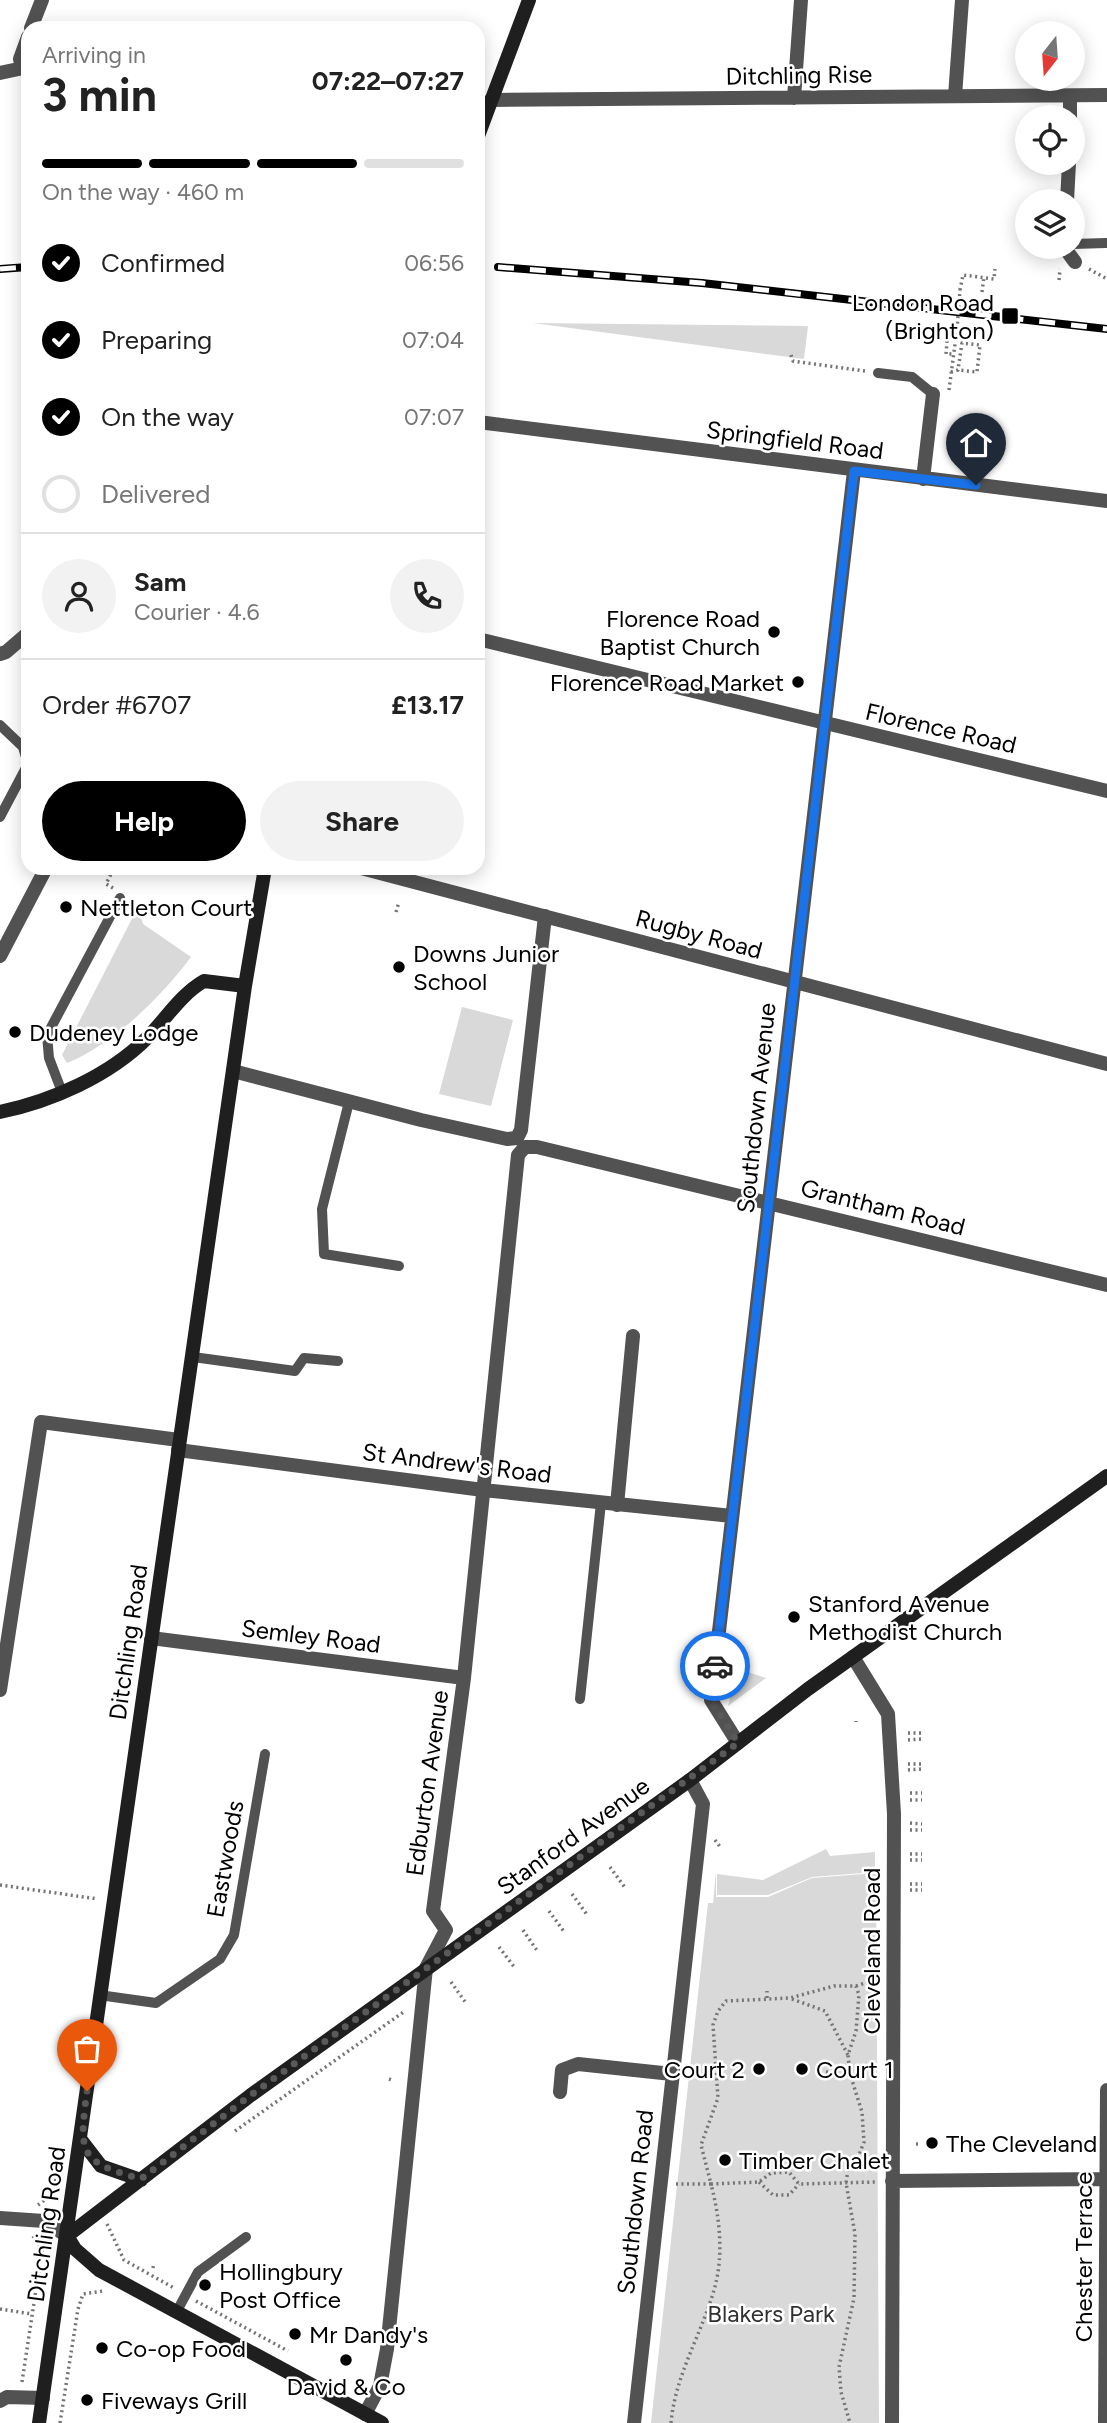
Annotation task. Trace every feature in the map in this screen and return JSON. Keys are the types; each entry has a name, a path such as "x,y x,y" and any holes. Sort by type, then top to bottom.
{"street":[{"path":"34,21 42,0"},
{"path":"485,111 529,0"},
{"path":"794,98 801,0"},
{"path":"955,96 962,0"},
{"path":"0,73 21,69"},
{"name":"Ditchling Rise","path":"491,100 1107,95"},
{"path":"1070,96 1070,105"},
{"path":"923,479 933,394"},
{"name":"Springfield Road","path":"485,423 1107,501"},
{"name":"Southdown Avenue","path":"738,1743 711,1700 854,471"},
{"path":"0,654 21,639"},
{"name":"Florence Road","path":"485,641 1107,791"},
{"path":"0,956 42,875"},
{"name":"Ditchling Road","path":"39,2423 178,1445 264,875"},
{"name":"Rugby Road","path":"388,875 1107,1064"},
{"name":"Edburton Avenue","path":"365,2414 380,2386 387,2349 426,1968 446,1930 433,1911 464,1678 545,916"},
{"path":"0,1112 62,1092 130,1053 199,984 209,980 245,986"},
{"name":"Grantham Road","path":"233,1072 1107,1285"},
{"path":"617,1505 633,1336"},
{"name":"St Andrew's Road","path":"0,1690 41,1422 483,1490 732,1516"},
{"name":"Stanford Avenue","path":"67,2236 251,2095 690,1780 853,1657 1107,1476"},
{"name":"Semley Road","path":"151,1638 464,1678"},
{"name":"Cleveland Road","path":"853,1657 888,1714 894,1814 892,2423"},
{"name":"Southdown Road","path":"634,2423 703,1804 690,1780"},
{"path":"560,2092 562,2070 578,2064 672,2074"},
{"name":"Chester Terrace","path":"1105,2423 1107,2090"},
{"path":"81,2140 89,2154 101,2166 141,2179"},
{"path":"892,2182 1107,2179"},
{"path":"0,2218 36,2220 52,2224 67,2236 88,2261 113,2277 382,2423"},
{"path":"0,2401 19,2396 43,2398"}],"lane":[{"path":"1085,244 1106,243"},
{"path":"878,373 912,377 933,394"},
{"path":"0,725 21,745"},
{"path":"0,817 21,776"},
{"path":"62,1092 49,1058 47,1035 120,898"},
{"path":"349,1102 322,1209 324,1254 400,1266"},
{"path":"193,1357 295,1371 304,1358 338,1362"},
{"path":"580,1699 601,1503"},
{"name":"Eastwoods","path":"99,1995 156,2003 220,1959 234,1935 265,1755"},
{"path":"177,2311 198,2272 246,2237"}],"path":[{"path":"933,394 949,390 963,275 993,279 995,269"},
{"path":"982,292 984,277"},
{"path":"948,330 946,354 954,354"},
{"path":"951,372 977,372 980,345 962,343 958,370"},
{"path":"791,355 793,361 878,373"},
{"path":"110,875 106,884 116,889 120,898"},
{"path":"396,912 399,902"},
{"path":"908,1733 921,1733"},
{"path":"908,1740 921,1740"},
{"path":"908,1764 921,1763"},
{"path":"908,1770 921,1769"},
{"path":"908,1793 922,1793"},
{"path":"908,1800 922,1800"},
{"path":"908,1823 922,1824"},
{"path":"908,1830 922,1830"},
{"path":"715,1840 720,1842 721,1848"},
{"path":"909,1857 922,1857"},
{"path":"610,1867 626,1889"},
{"path":"909,1884 922,1884"},
{"path":"0,1885 114,1901"},
{"path":"909,1890 922,1890"},
{"path":"572,1895 588,1916"},
{"path":"549,1911 565,1933"},
{"path":"523,1930 538,1952"},
{"path":"499,1947 515,1968"},
{"path":"671,2423 683,2371 717,2277 720,2239 701,2145 718,2098 713,2039 715,2017 730,2000 790,1998 834,1986 856,1986 877,1979 893,1978"},
{"path":"451,1982 466,2003"},
{"path":"833,1995 834,1986"},
{"path":"848,2055 856,2031 859,1995 856,1986"},
{"path":"767,1991 767,1998"},
{"path":"790,1998 825,2011 848,2055 850,2074 862,2112 864,2142 857,2160 848,2170 846,2183 854,2213 854,2298 839,2367 841,2392 850,2423"},
{"path":"229,2135 395,2016 423,2002"},
{"path":"826,2072 850,2074"},
{"path":"660,2182 759,2182 771,2172 789,2172 799,2184"},
{"path":"19,2396 42,2250 33,2236 38,2202 50,2196 52,2180"},
{"path":"759,2182 773,2195 789,2195 799,2184 892,2182"},
{"path":"113,2220 107,2224 124,2260 293,2354"},
{"path":"60,2423 74,2321 80,2301 83,2294 102,2292 124,2260"},
{"path":"0,2309 32,2314"}],"green space":[{"path":"533,323 808,326 804,359"},
{"path":"138,907 143,924 191,957 151,1003 119,1032 67,1063 62,1055"},
{"path":"462,1007 513,1020 491,1106 439,1094"},
{"path":"738,1669 766,1678 728,1706"},
{"path":"826,1849 830,1856 875,1852 875,1872 812,1877 768,1895 717,1895 717,1874 763,1880"},
{"name":"Blakers Park","path":"716,1872 716,1897 768,1897 812,1878 876,1873 879,2423 651,2423 708,1903 713,1903"}],"railway":[{"path":"498,267 702,283 1107,329"},
{"path":"0,269 21,268"}],"way so far":[{"path":"87,2091 81,2140 89,2154 107,2170 141,2179 251,2095 738,1743 711,1700 715,1666"}],"place":[{"name":"London Road (Brighton)","path":"1010,316"},
{"name":"Florence Road Baptist Church","path":"774,632"},
{"name":"Florence Road Market","path":"798,682"},
{"name":"Nettleton Court","path":"66,907"},
{"name":"Downs Junior School","path":"399,967"},
{"name":"Dudeney Lodge","path":"15,1032"},
{"name":"Stanford Avenue Methodist Church","path":"794,1617"},
{"name":"Court 2","path":"759,2069"},
{"name":"Court 1","path":"802,2069"},
{"name":"The Cleveland","path":"932,2143"},
{"name":"Timber Chalet","path":"725,2160"},
{"name":"Hollingbury Post Office","path":"205,2285"},
{"name":"Mr Dandy's","path":"295,2334"},
{"name":"Co-op Food","path":"102,2348"},
{"name":"David & Co","path":"346,2360"},
{"name":"Fiveways Grill","path":"87,2400"}],"route":[{"path":"715,1666 854,471 976,485"}]}
